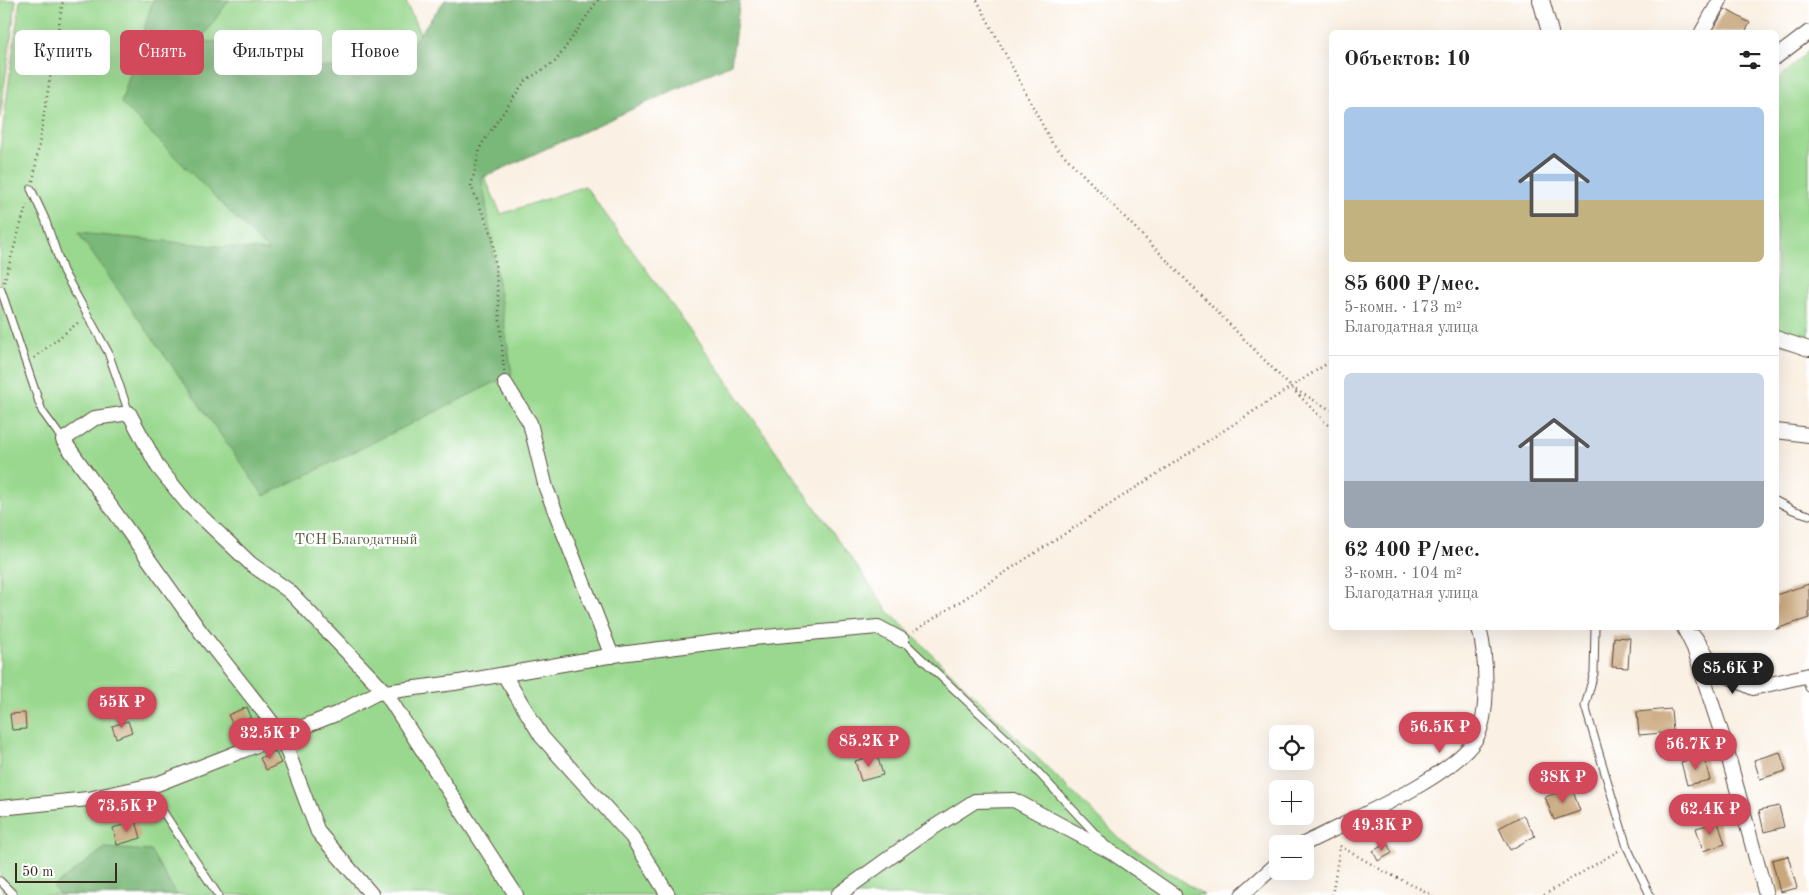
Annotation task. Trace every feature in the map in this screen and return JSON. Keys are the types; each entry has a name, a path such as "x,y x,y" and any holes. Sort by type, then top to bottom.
{"street":[{"path":"1541,0 1549,30"},
{"path":"1703,30 1720,0"},
{"path":"1779,55 1809,32"},
{"path":"1779,339 1809,349"},
{"path":"504,383 530,424 546,488 612,656"},
{"path":"372,895 318,832 281,734 200,631 63,440 95,418 129,413 158,467 188,504 251,564 289,591 386,692 516,895"},
{"path":"1779,431 1809,434"},
{"path":"0,808 88,799 146,786 216,762 281,734 336,714 377,693 612,656 741,639 878,627 902,640"},
{"path":"1314,839 1422,782 1463,756 1477,738 1484,704 1485,651 1480,630"},
{"path":"1685,630 1694,648 1724,741 1766,895"},
{"path":"1691,630 1717,671 1753,688 1808,680"},
{"path":"504,674 542,737 632,837 668,895"},
{"path":"838,895 914,840 975,801 1014,800 1114,853 1174,895"},
{"path":"1242,895 1269,871"}],"lane":[{"path":"32,189 45,219 63,271 108,352 129,413"},
{"path":"1,290 42,411 63,440"},
{"path":"1779,503 1792,510 1809,515"},
{"path":"1595,630 1594,673 1585,706 1627,847 1650,895"},
{"path":"902,640 1009,741 1114,853"},
{"path":"146,786 218,895"},
{"path":"0,882 14,895"}],"path":[{"path":"1,290 32,189 64,0"},
{"path":"504,383 493,236 471,186 479,153 481,145 525,81 556,61 598,0"},
{"path":"977,0 1052,143 1329,426"},
{"path":"26,365 87,314"},
{"path":"902,640 1329,362"},
{"path":"1292,388 1329,409"},
{"path":"1328,832 1340,846 1385,872 1433,895"},
{"path":"1332,895 1340,846"},
{"path":"1544,895 1627,847"}],"green space":[{"path":"0,0 16,0 0,118"},
{"name":"ТСН Благодатный","path":"20,0 405,0 501,214 585,186 715,364 888,611 1121,840 1204,895 4,895 0,881 0,149 15,37 15,75 110,75 110,30 16,30"},
{"path":"153,0 229,0 204,35 204,30 144,30"},
{"path":"445,0 740,0 731,64 482,178 512,374 264,496 78,233 269,251 121,103 130,75 204,75 204,42 214,42 214,75 322,75 322,67 332,67 332,75 417,75 417,37"},
{"path":"1809,50 1809,351 1779,343 1779,79"},
{"path":"105,848 151,851 178,895 60,895 53,887"}],"building":[{"path":"1725,9 1750,23 1746,30 1713,30"},
{"path":"1809,584 1809,618 1779,628 1779,594"},
{"path":"1614,637 1630,638 1628,668 1612,667"},
{"path":"247,707 251,717 233,725 228,715"},
{"path":"1671,709 1673,732 1639,735 1637,712"},
{"path":"25,713 26,729 12,730 10,714"},
{"path":"128,721 132,732 116,738 112,726"},
{"path":"275,751 281,763 266,770 260,758"},
{"path":"1780,752 1786,771 1760,779 1754,760"},
{"path":"877,755 883,775 861,781 855,761"},
{"path":"1704,757 1710,780 1687,785 1681,762"},
{"path":"1572,788 1580,811 1554,820 1545,797"},
{"path":"1779,806 1784,827 1764,832 1759,810"},
{"path":"1523,815 1535,836 1510,850 1499,828"},
{"path":"136,821 141,838 117,845 113,828"},
{"path":"1718,822 1725,844 1703,851 1696,828"},
{"path":"1387,843 1392,853 1378,861 1373,851"},
{"path":"1788,856 1797,888 1780,892 1772,860"}]}
